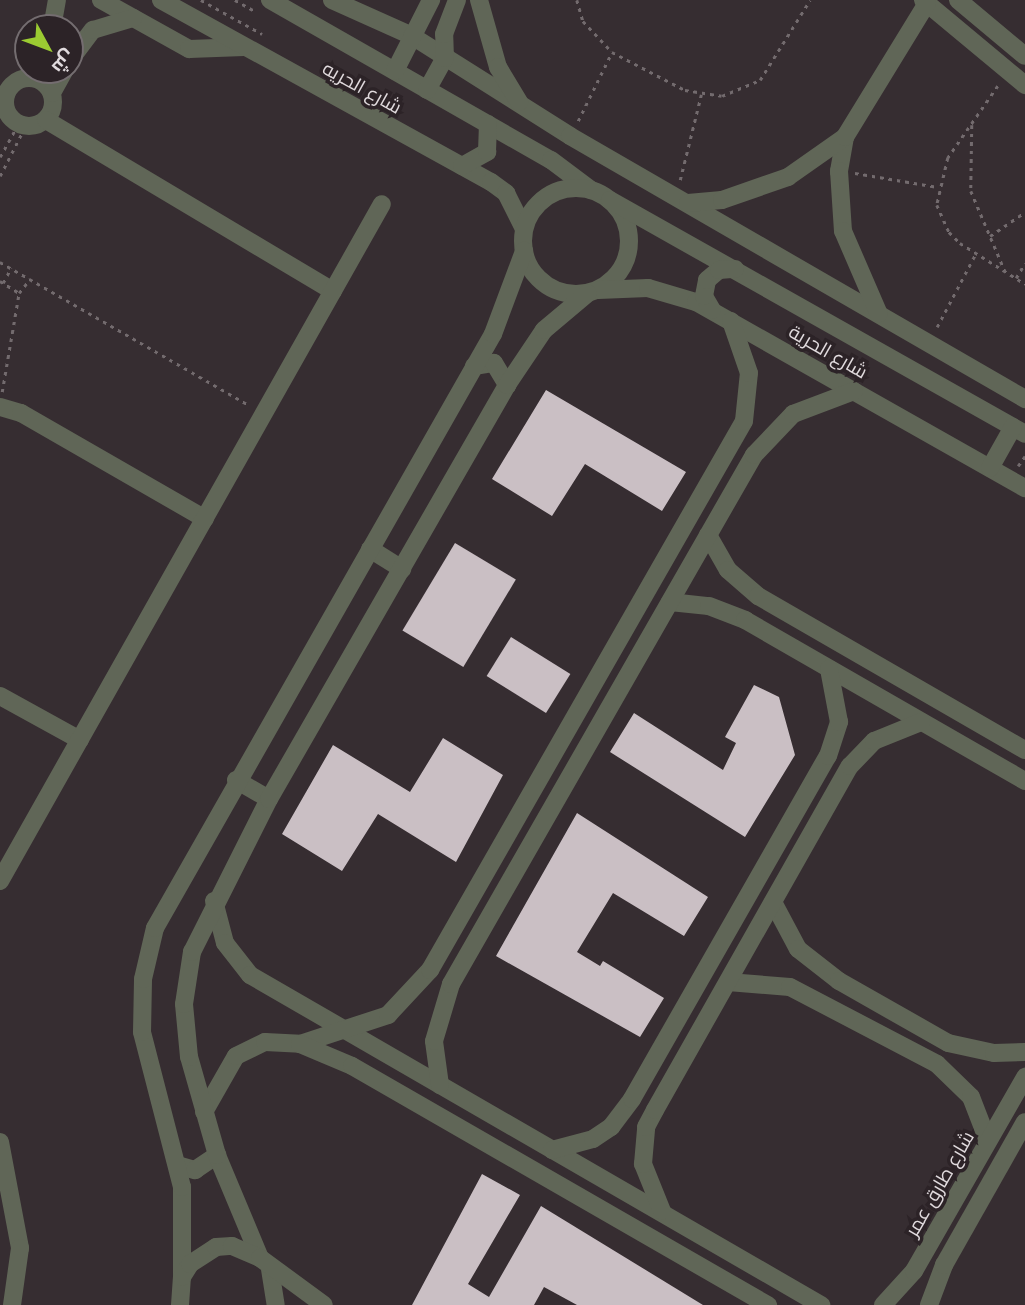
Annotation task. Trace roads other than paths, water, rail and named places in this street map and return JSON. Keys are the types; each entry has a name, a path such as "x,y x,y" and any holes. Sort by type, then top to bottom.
{"street":[{"path":"101,0 189,49 244,47"},
{"name":"شارع الحريه","path":"161,0 506,193 524,229"},
{"name":"شارع الحريه","path":"270,0 488,124 591,190"},
{"path":"332,0 412,36 570,136 1025,398"},
{"path":"395,71 431,0"},
{"path":"427,90 445,58 444,34 457,0"},
{"path":"479,0 498,67 526,110"},
{"path":"958,0 1025,56"},
{"path":"682,200 767,186 818,159 845,137 925,2 1025,85"},
{"path":"84,27 133,18"},
{"path":"45,84 52,93"},
{"path":"46,120 53,108 52,93 57,84"},
{"path":"3,92 8,115 22,126 46,120 333,291"},
{"path":"462,166 487,152 488,124"},
{"path":"845,137 839,171 843,231 880,316"},
{"path":"179,1295 184,1210 177,1165 145,1057 143,979 165,904 494,334 523,251 524,229 533,210 549,195 591,190 610,200 628,227 630,248 622,269 544,330 507,385 269,799 214,901 192,952 184,1004 204,1112 217,1155 265,1264 276,1305"},
{"name":"شارع الحرية","path":"610,200 1019,431"},
{"path":"0,881 382,204"},
{"path":"523,251 531,271 547,286 567,294 593,292"},
{"path":"712,310 704,296 707,280 719,270 735,270"},
{"name":"شارع الحرية","path":"593,292 648,288 712,310 1025,488"},
{"path":"204,1112 236,1056 265,1042 300,1044 388,1015 421,985 732,442 750,398 749,373 731,320"},
{"path":"474,366 494,363 504,372 507,385"},
{"path":"440,1085 434,1041 444,999 754,455 793,414 855,391"},
{"path":"0,405 21,412 205,519"},
{"path":"990,468 1019,431"},
{"path":"732,442 745,441 754,455"},
{"path":"708,535 728,570 758,596 1025,750"},
{"path":"370,549 402,569"},
{"path":"745,620 745,602 758,596"},
{"path":"670,602 709,606 745,620 1025,781"},
{"path":"552,1150 593,1139 611,1128 632,1099 821,770 839,722 829,669"},
{"path":"600,673 623,684"},
{"path":"0,696 80,740"},
{"path":"664,1214 643,1164 646,1127 841,780 873,741 921,722"},
{"path":"821,770 835,767 841,780"},
{"path":"236,780 269,799"},
{"path":"214,901 225,943 250,975 821,1305"},
{"path":"773,902 798,949 839,981 948,1043 994,1053 1025,1052"},
{"path":"827,1004 822,990 839,981"},
{"path":"728,982 770,982 827,1004 937,1064 971,1097 988,1141"},
{"path":"421,985 429,999 444,999"},
{"path":"937,1064 950,1057 948,1043"},
{"path":"300,1044 352,1066 768,1305"},
{"name":"شارع طارق عمر","path":"883,1305 914,1271 1025,1077"},
{"path":"632,1099 639,1114 655,1110"},
{"path":"929,1305 935,1282 1025,1122"},
{"path":"0,1142 20,1248 8,1301"},
{"path":"177,1165 195,1170 217,1155"},
{"path":"179,1295 202,1254 216,1247 247,1250 324,1305"},
{"path":"710,1272 723,1248"},
{"path":"914,1271 922,1282 935,1282"}]}
